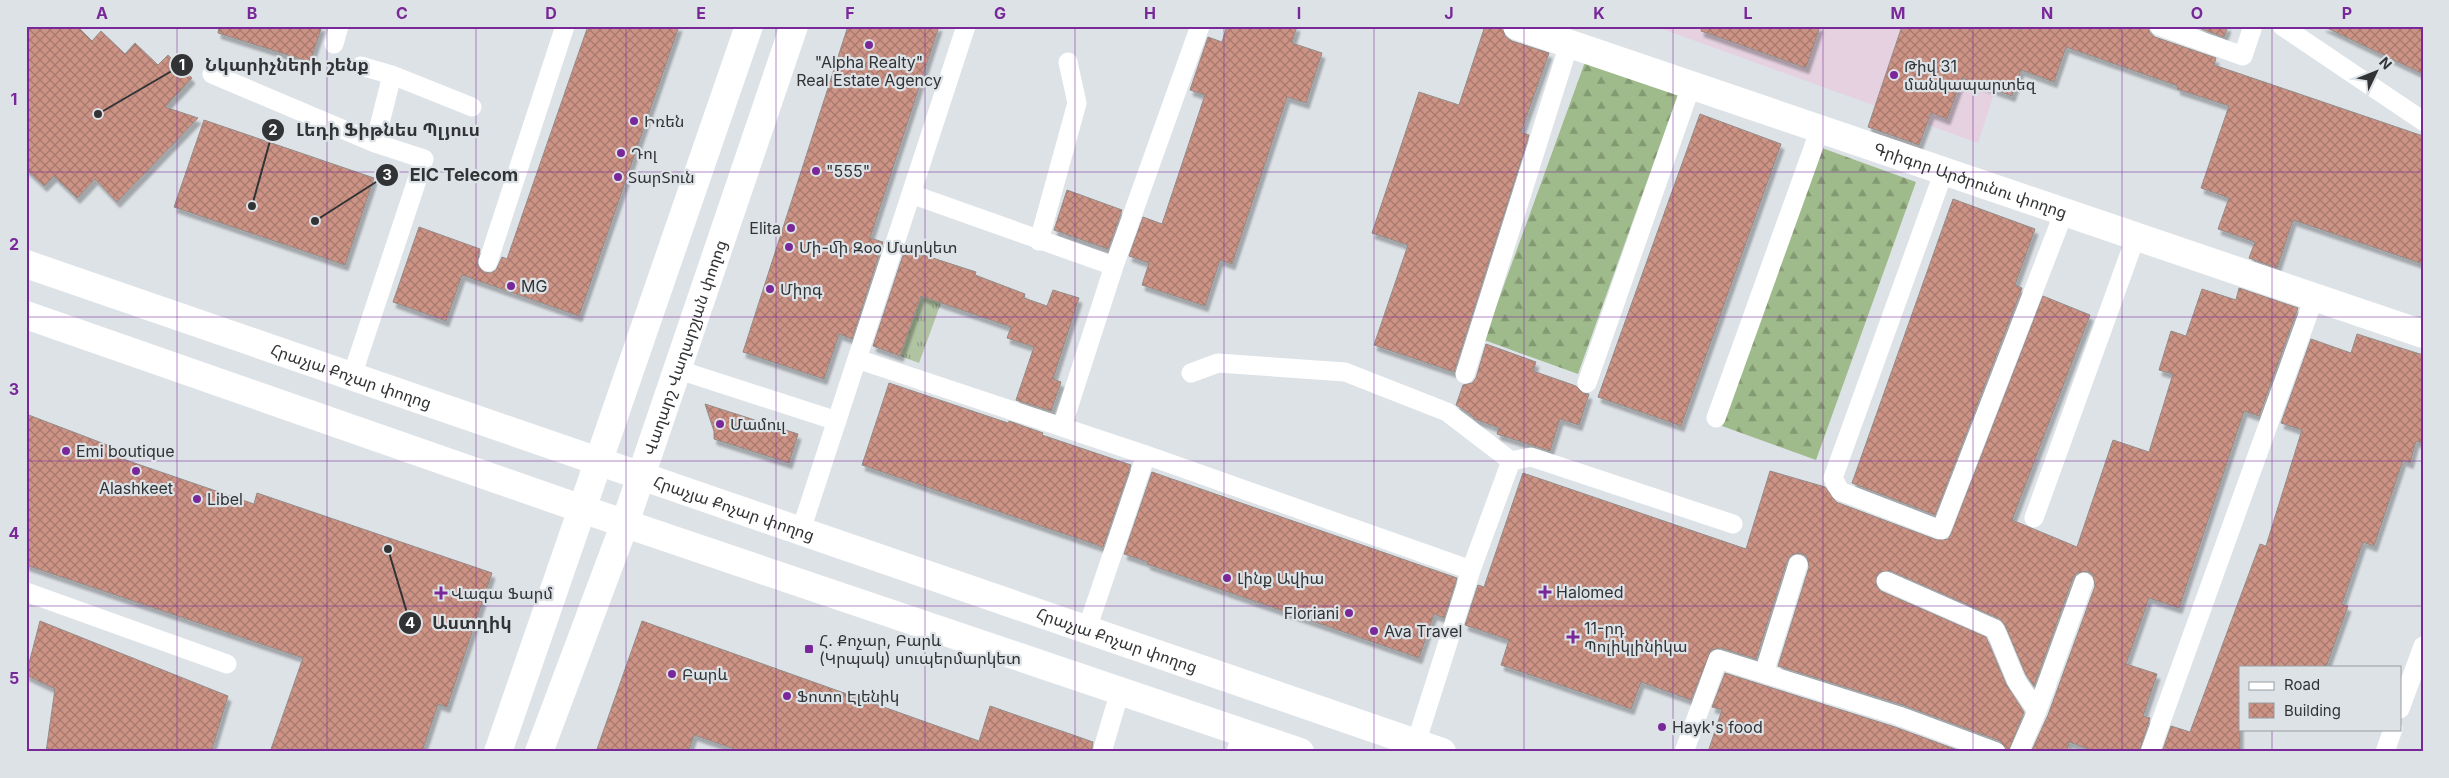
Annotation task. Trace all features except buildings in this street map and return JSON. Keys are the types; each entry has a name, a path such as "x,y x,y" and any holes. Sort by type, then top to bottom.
{"main road":[{"path":"498,752 749,26"},
{"name":"Վաղարշ Վաղարշյան փողոց","path":"539,752 625,523 794,26"},
{"name":"Գրիգոր Արծրունու փողոց","path":"1517,26 2423,334"},
{"name":"Հրաչյա Քոչար փողոց","path":"26,264 1442,752"},
{"path":"26,315 582,509 1120,691 1239,742 1300,752"}],"lane":[{"path":"488,262 565,26"},
{"path":"801,530 966,26"},
{"path":"1062,427 1114,266 1200,26"},
{"path":"2159,26 2243,56 2253,26"},
{"path":"2282,26 2423,121"},
{"path":"1465,374 1569,44"},
{"path":"1039,241 1077,103 1068,62"},
{"path":"361,66 392,75 472,107"},
{"path":"212,74 375,143 424,158 352,376"},
{"path":"375,143 392,75"},
{"path":"1587,383 1691,86"},
{"path":"1716,418 1820,129"},
{"path":"1944,171 1833,478 1840,492 1941,530 2064,212"},
{"path":"911,194 1039,241 1114,266"},
{"path":"2034,518 2136,236"},
{"path":"2150,752 2314,298"},
{"path":"857,359 1062,427 1471,570"},
{"path":"1190,373 1218,364 1345,372 1448,412 1511,461 1531,457 1732,524"},
{"path":"676,370 837,421"},
{"path":"1087,629 1146,456"},
{"path":"1416,743 1471,570 1511,461"},
{"path":"1764,673 1798,564"},
{"path":"1886,581 1995,629 2016,680 2037,711"},
{"path":"2019,752 2037,711 2084,582"},
{"path":"26,592 226,664"},
{"path":"2402,704 2423,646"},
{"path":"1684,752 1718,659 1898,716 1996,752"},
{"path":"1102,752 1120,691"},
{"path":"2385,752 2393,730"}],"shaded area":[{"name":"Թիվ 31 մանկապարտեզ","path":"1654,26 2016,26 1978,143"}],"green space":[{"path":"1585,62 1678,95 1578,374 1484,340"},
{"path":"1822,148 1916,182 1816,460 1722,426"},
{"path":"921,296 941,303 919,363 900,356"}],"place":[{"name":"\"Alpha Realty\" Real Estate Agency","path":"869,45"},
{"name":"Թիվ 31 մանկապարտեզ","path":"1894,75"},
{"name":"Նկարիչների շենք","path":"98,114"},
{"name":"Իռեն","path":"634,121"},
{"name":"Դոլ","path":"621,153"},
{"name":"\"555\"","path":"816,171"},
{"name":"ՏարՏուն","path":"618,177"},
{"name":"Լեդի Ֆիթնես Պլյուս","path":"252,206"},
{"name":"EIC Telecom","path":"315,221"},
{"name":"Elita","path":"791,228"},
{"name":"Մի-մի Զօօ Մարկետ","path":"789,247"},
{"name":"MG","path":"511,286"},
{"name":"Միրգ","path":"770,289"},
{"name":"Մամուլ","path":"720,424"},
{"name":"Emi boutique","path":"66,451"},
{"name":"Alashkeet","path":"136,471"},
{"name":"Libel","path":"197,499"},
{"name":"Աստղիկ","path":"388,549"},
{"name":"Լինք Ավիա","path":"1227,578"},
{"name":"Halomed","path":"1545,592"},
{"name":"Վագա Ֆարմ","path":"441,593"},
{"name":"Floriani","path":"1349,613"},
{"name":"Ava Travel","path":"1374,631"},
{"name":"11-րդ Պոլիկլինիկա","path":"1573,637"},
{"name":"Հ. Քոչար, Բարև (Կրպակ) սուպերմարկետ","path":"809,649"},
{"name":"Բարև","path":"672,674"},
{"name":"Ֆոտո Էլենիկ","path":"787,696"},
{"name":"Hayk's food","path":"1662,727"}]}
